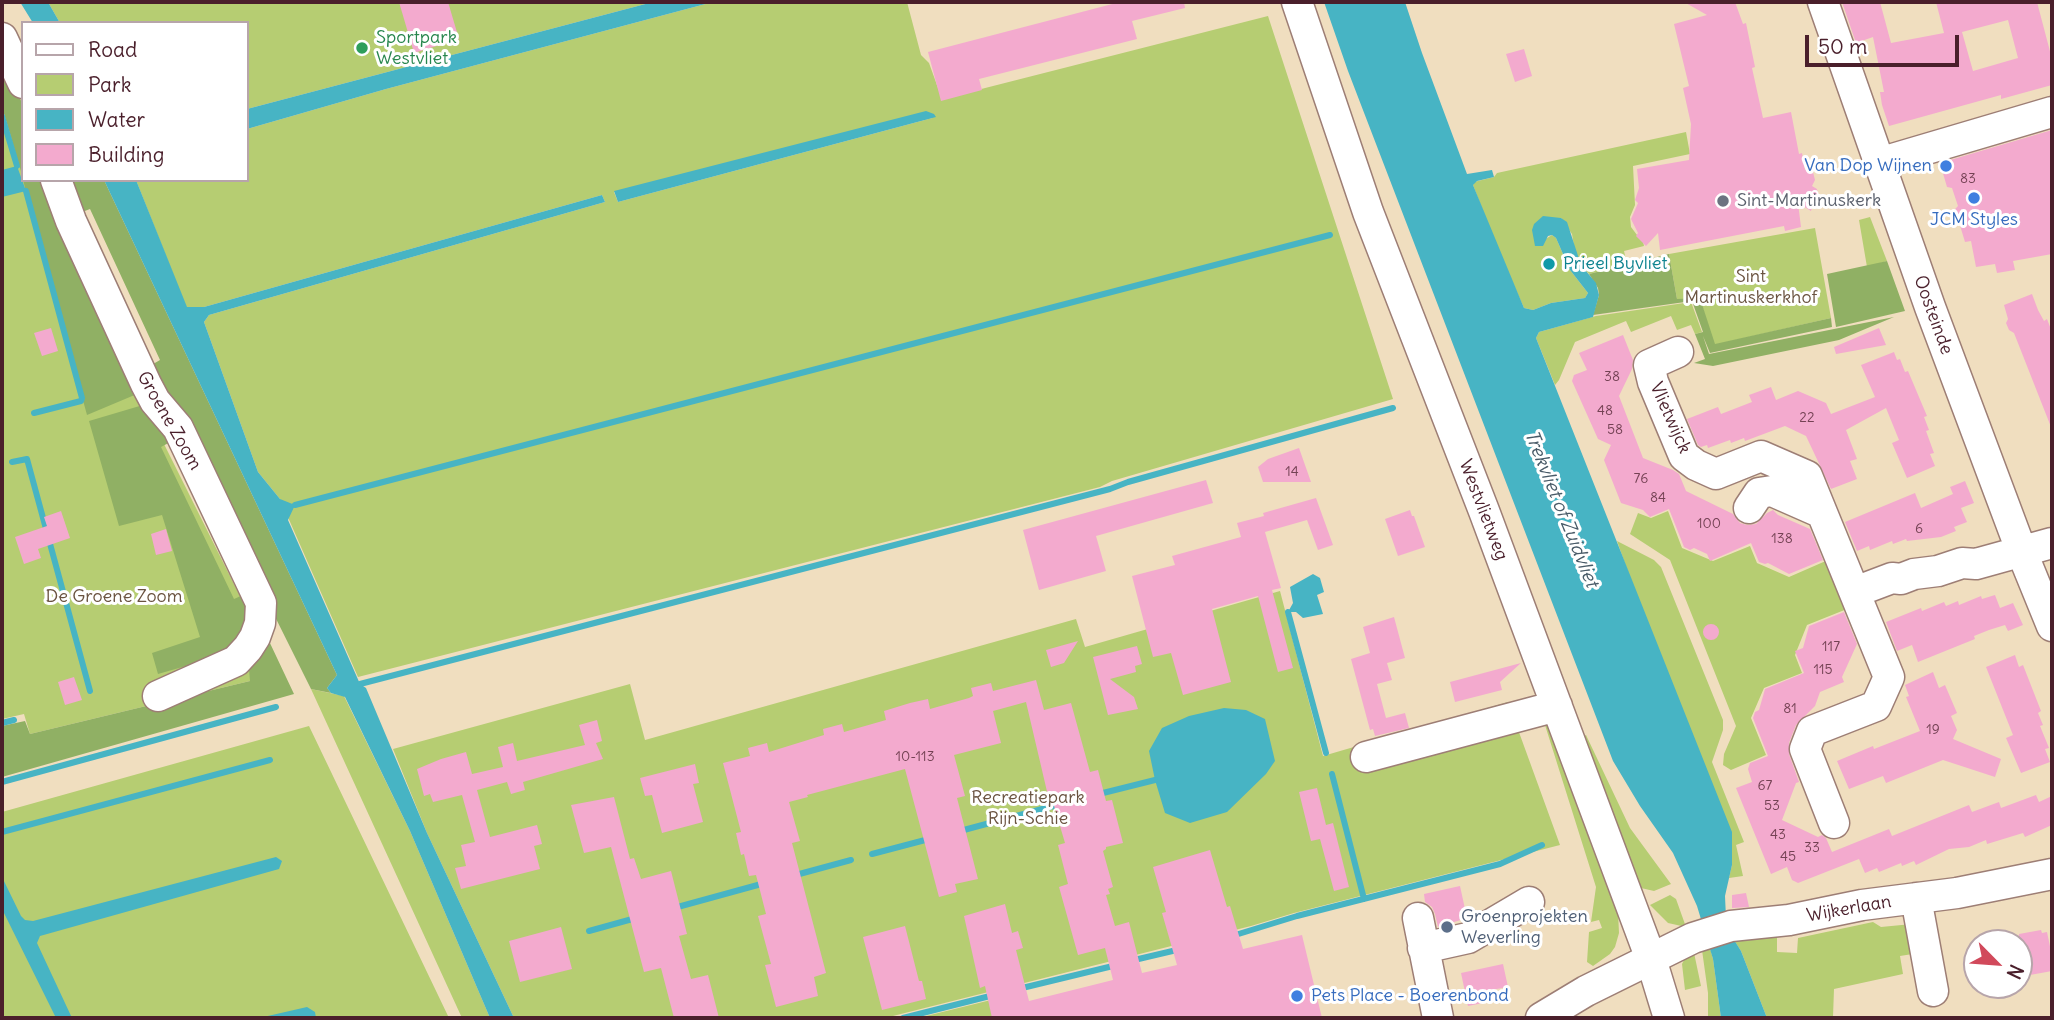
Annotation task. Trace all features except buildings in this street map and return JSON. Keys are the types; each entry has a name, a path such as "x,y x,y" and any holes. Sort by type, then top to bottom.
{"street":[{"name":"Westvlietweg","path":"1297,2 1368,212 1557,706 1651,959 1669,1018"},
{"name":"Oosteinde","path":"1823,2 1930,307 2052,626"},
{"path":"2,38 21,79"},
{"path":"1879,163 2052,112"},
{"name":"Groene Zoom","path":"57,182 71,221 146,384 155,401 177,428 259,596 262,612 260,623 248,649 236,661 159,696"},
{"name":"Vlietwijck","path":"1678,352 1649,365 1653,382 1684,456 1716,474 1761,456 1807,476 1888,677 1876,706 1812,731 1805,749 1834,823"},
{"path":"1749,508 1759,493 1772,491 1822,513"},
{"path":"1854,592 1892,578 1901,579 1962,563 1976,565 2052,543"},
{"path":"1366,757 1557,706"},
{"name":"Wijkerlaan","path":"1541,1018 1586,991 1718,930 1789,920 1862,905 1957,893 2052,874"},
{"path":"1916,898 1933,991"},
{"path":"1423,948 1468,938 1529,902"},
{"path":"1418,918 1438,1018"}],"green space":[{"name":"Sportpark Westvliet","path":"48,2 653,2 248,109 248,21 59,21"},
{"path":"713,2 907,2 921,55 929,63 942,99 1268,16 1393,399 1112,481 1100,487 358,677 280,499 258,472 204,322 209,315 605,202 602,195 204,307 186,307 137,182 248,182 248,129","holes":["936,117 618,202 614,192"]},
{"path":"2,59 21,101 21,171 2,107"},
{"name":"De Groene Zoom","path":"2,120 21,158 21,182 33,182 279,674 30,734 24,714 2,719"},
{"path":"1686,132 1690,154 1633,166 1635,205 1630,217 1631,227 1642,237 1644,246 1624,251 1627,264 1589,274 1581,266 1572,234 1561,218 1544,240 1552,235 1556,238 1570,270 1588,293 1585,298 1551,303 1533,310 1524,308 1497,247 1474,182 1494,177 1497,173"},
{"path":"24,182 50,182 137,394 87,415"},
{"path":"66,182 105,182 337,675 327,688 331,693 311,689 148,367 160,360 90,209 77,214"},
{"path":"1870,217 1887,261 1867,267 1859,220"},
{"name":"Sint Martinuskerkhof","path":"1815,228 1831,318 1714,345 1700,299 1677,299 1669,254"},
{"path":"1669,254 1677,299 1700,298 1715,344 1831,318 1832,327 1710,353 1703,336 1709,354 1894,317 1839,340 1713,366 1694,363 1705,359 1695,334 1703,332 1692,301 1593,315 1599,295 1598,288 1589,274"},
{"path":"1887,261 1905,311 1836,327 1827,274"},
{"path":"1691,302 1702,332 1695,334 1691,325 1677,330 1671,316 1631,332 1626,321 1575,342 1555,385 1536,338 1539,332 1596,316"},
{"path":"143,405 174,440 161,447 234,599 250,592 263,625 231,653 158,674 152,653 200,637 162,515 119,526 89,421"},
{"path":"1668,511 1682,548 1713,561 1750,546 1757,563 1789,577 1828,560 1847,609 1807,625 1795,655 1802,673 1764,688 1751,718 1766,755 1731,770 1723,765 1724,754 1736,726 1670,560 1630,534 1638,513 1651,518"},
{"path":"1617,541 1654,560 1661,567 1723,720 1723,730 1712,762 1744,842 1736,845 1743,876 1729,878 1732,865"},
{"name":"Recreatiepark Rijn-Schie","path":"1280,591 1323,756 1508,702 1560,845 885,1018 514,1018 427,833 393,749 630,684 645,740 1076,619 1085,647"},
{"path":"269,641 294,694 2,777 2,726 25,721 30,734 250,681 248,658"},
{"path":"311,689 344,696 410,831 490,1018 462,1018"},
{"path":"1548,724 1618,912 1619,933 1615,947 1593,966 1587,962 1589,932 1602,928 1599,920 1591,922 1596,887 1545,725"},
{"path":"309,726 449,1018 2,1018 2,812"},
{"path":"1586,735 1630,828 1671,884 1654,891 1641,888 1584,736"},
{"path":"1670,895 1676,899 1686,927 1668,923 1650,905"},
{"path":"1873,922 1881,927 1912,924 1919,953 1900,956 1903,974 1834,989 1833,1017 1767,1018 1741,951 1734,940 1777,937 1777,952 1797,953 1798,938"},
{"path":"1693,948 1701,986 1685,990 1682,964 1689,950"},
{"path":"1710,948 1721,1018 1708,1018 1708,993 1702,950"},
{"path":"999,998 1004,1018 918,1018"}],"water":[{"path":"20,2 48,2 59,21 32,21"},
{"path":"653,2 713,2 248,129 248,109"},
{"name":"Trekvliet of Zuidvliet","path":"1324,2 1405,2 1467,174 1492,170 1494,177 1477,181 1473,185 1524,308 1533,310 1551,303 1585,298 1588,293 1570,270 1556,238 1548,236 1543,246 1535,246 1532,230 1534,224 1543,216 1561,218 1567,222 1581,265 1596,283 1599,295 1593,317 1539,332 1536,338 1732,832 1732,865 1725,896 1726,918 1767,1018 1721,1018 1713,959 1697,906 1673,853 1613,761 1348,71"},
{"path":"926,111 936,117 618,202 614,191"},
{"path":"17,166 26,191 2,197 2,170"},
{"path":"105,182 137,182 187,307 204,307 602,195 605,202 209,315 204,322 258,472 280,499 295,505 288,520 360,684 366,688 427,833 514,1018 490,1018 410,831 345,697 331,693 327,688 337,675"},
{"path":"1313,574 1320,578 1324,592 1317,595 1323,614 1303,618 1296,612 1288,612 1293,603 1290,587"},
{"path":"1224,708 1246,710 1265,719 1275,761 1266,774 1227,812 1190,823 1165,813 1149,751 1162,728 1189,716"},
{"path":"276,857 282,861 279,869 40,936 37,943 72,1018 56,1018 2,909 2,877 21,916 25,920 33,921"},
{"path":"307,1007 315,1012 316,1018 259,1018"}],"waterway":[{"path":"2,116 17,166"},
{"path":"26,191 82,398 81,401 34,413"},
{"path":"295,505 1330,235"},
{"path":"360,684 1110,489 1393,408"},
{"path":"12,462 27,459 90,691"},
{"path":"1288,612 1326,753"},
{"path":"2,782 276,707"},
{"path":"2,723 14,720"},
{"path":"2,832 270,760"},
{"path":"1332,774 1364,899"},
{"path":"1099,794 1155,780"},
{"path":"960,831 1061,804"},
{"path":"872,854 929,839"},
{"path":"1232,936 1297,916 1500,864 1542,845"},
{"path":"792,876 851,860"},
{"path":"674,908 765,883"},
{"path":"589,931 636,918"},
{"path":"1130,961 1181,949"},
{"path":"1018,989 1117,965"},
{"path":"903,1018 994,995"}],"place":[{"name":"Sportpark Westvliet","path":"362,48"},
{"name":"Van Dop Wijnen","path":"1946,166"},
{"name":"JCM Styles","path":"1974,198"},
{"name":"Sint-Martinuskerk","path":"1723,201"},
{"name":"Prieel Byvliet","path":"1549,264"},
{"name":"Groenprojekten Weverling","path":"1447,927"},
{"name":"Pets Place - Boerenbond","path":"1297,996"}]}
